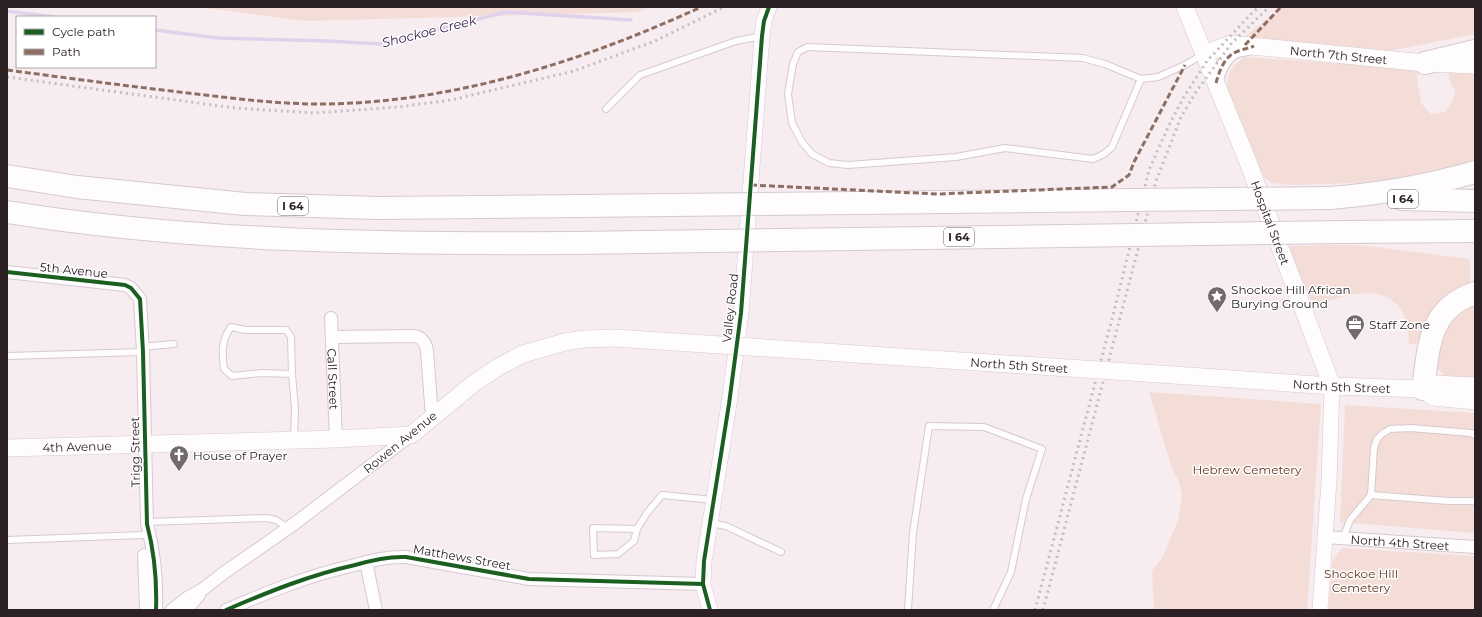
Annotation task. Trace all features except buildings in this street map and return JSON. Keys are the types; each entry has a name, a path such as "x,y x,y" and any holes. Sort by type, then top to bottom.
{"highway":[{"path":"1425,63 1475,51"},
{"path":"1330,198 1419,187 1475,172"},
{"name":"I 64","path":"7,176 77,187 245,204 378,208 1330,198 1475,200"},
{"name":"I 64","path":"7,212 186,233 268,238 450,243 575,243 1344,232 1389,232 1475,243"},
{"path":"1389,232 1475,231"},
{"path":"1423,389 1430,340 1436,324 1451,305 1466,296 1475,293"}],"main road":[{"name":"Hospital Street","path":"1185,7 1248,162 1332,386"},
{"name":"North 7th Street","path":"1204,54 1231,44 1425,63 1475,65"},
{"name":"North 5th Street","path":"615,338 1332,386 1423,389 1434,384 1475,386"},
{"name":"Rowen Avenue","path":"411,435 473,384 498,366 524,354 571,341 615,338"},
{"name":"North 5th Street","path":"1423,389 1433,397 1475,401"},
{"name":"4th Avenue","path":"7,448 336,440 411,435"}],"street":[{"name":"Valley Road","path":"710,610 704,584 704,561 711,523 741,313 762,36 764,21 769,7"},
{"path":"1216,83 1220,69 1235,52 1254,46"},
{"name":"5th Avenue","path":"7,272 124,285 131,288 136,293"},
{"name":"Trigg Street","path":"136,293 140,299 142,350 146,527 146,610"},
{"name":"Call Street","path":"331,318 336,440"},
{"path":"332,337 416,336 424,341 428,351 432,417"},
{"name":"Hospital Street","path":"1320,610 1329,481 1332,386"},
{"name":"Rowen Avenue","path":"172,610 288,528 411,435"},
{"name":"Trigg Street","path":"146,527 151,540 156,610"},
{"name":"North 4th Street","path":"1325,537 1475,547"},
{"name":"Matthews Street","path":"226,610 307,578 366,562 395,556 529,579 704,584"},
{"path":"366,562 376,610"},
{"name":"Rowen Avenue","path":"186,610 196,600 203,589"}],"lane":[{"path":"606,109 640,75 736,41 762,36"},
{"path":"1141,79 1112,147 1104,154 1093,159 1005,148 956,157 848,165 829,163 812,154 802,142 792,123 788,94 793,64 798,52 807,47 1083,58 1105,64 1141,79 1158,77 1185,65 1204,54"},
{"path":"292,374 262,373 232,376 224,369 222,350 227,333 231,327 246,330 286,330 291,337 295,409 294,440"},
{"path":"7,356 142,350 174,344"},
{"path":"916,610 908,609 912,532 929,426 984,427 1042,449 1026,499 1011,572 993,610"},
{"path":"1343,538 1350,520 1371,495 1374,448 1377,439 1390,429 1411,428 1471,433 1475,435"},
{"path":"637,529 593,528 594,555 618,554 634,542 637,529 647,513 662,495 714,500"},
{"path":"1371,495 1448,501 1475,501"},
{"path":"7,540 266,518 276,520 288,528"},
{"path":"711,523 726,526 782,552"}],"green space":[{"path":"198,7 649,7 639,12 305,21"},
{"path":"1282,7 1475,7 1475,34 1389,51 1256,41 1246,36"},
{"path":"1244,57 1418,69 1417,79 1421,103 1431,114 1445,112 1453,101 1455,90 1449,80 1449,71 1475,72 1475,159 1469,162 1405,178 1355,183 1290,185 1272,183 1264,177 1229,93 1228,76 1235,65"},
{"path":"1288,246 1368,246 1470,259 1470,283 1433,312 1417,343 1409,345 1408,327 1405,317 1397,305 1387,298 1376,294 1364,293 1313,305"},
{"path":"1475,304 1475,379 1447,377 1437,368 1437,344 1452,317 1465,307"},
{"name":"Hebrew Cemetery","path":"1149,392 1321,404 1307,610 1154,610 1152,571 1163,556 1178,520 1182,495 1179,482 1172,469"},
{"path":"1345,405 1475,413 1475,533 1340,522"},
{"name":"Shockoe Hill Cemetery","path":"1342,548 1475,556 1475,610 1329,610 1332,562"}],"waterway":[{"name":"Shockoe Creek","path":"7,11 46,16"},
{"name":"Shockoe Creek","path":"156,30 218,38 380,44 506,12 631,20"}],"railway":[{"path":"7,77 235,108 314,113 398,107 451,100 574,71 655,41 724,7"},
{"path":"1035,610 1112,319 1149,170 1169,125 1185,95 1207,61 1259,7"},
{"path":"1043,610 1156,181 1181,117 1196,92 1231,44 1269,7"}],"marked path":[{"path":"7,70 142,88 270,102 303,104 368,102 467,88 515,76 610,45 701,7"},
{"path":"1245,45 1281,7"},
{"path":"1216,83 1220,70 1228,57 1238,51 1254,46"},
{"path":"751,185 937,194 1112,187 1129,175 1134,162 1185,65"}],"cycle path":[{"path":"710,610 703,584 704,561 729,404 741,313 762,36 764,21 769,7"},
{"path":"7,272 125,285 131,288 140,299 143,352 147,524 152,545 156,589 156,610"},
{"path":"226,610 273,590 305,579 338,569 393,557 406,557 529,579 703,584"}],"place":[{"name":"Shockoe Hill African Burying Ground","path":"1217,313"},
{"name":"Staff Zone","path":"1355,341"},
{"name":"House of Prayer","path":"179,472"}]}
